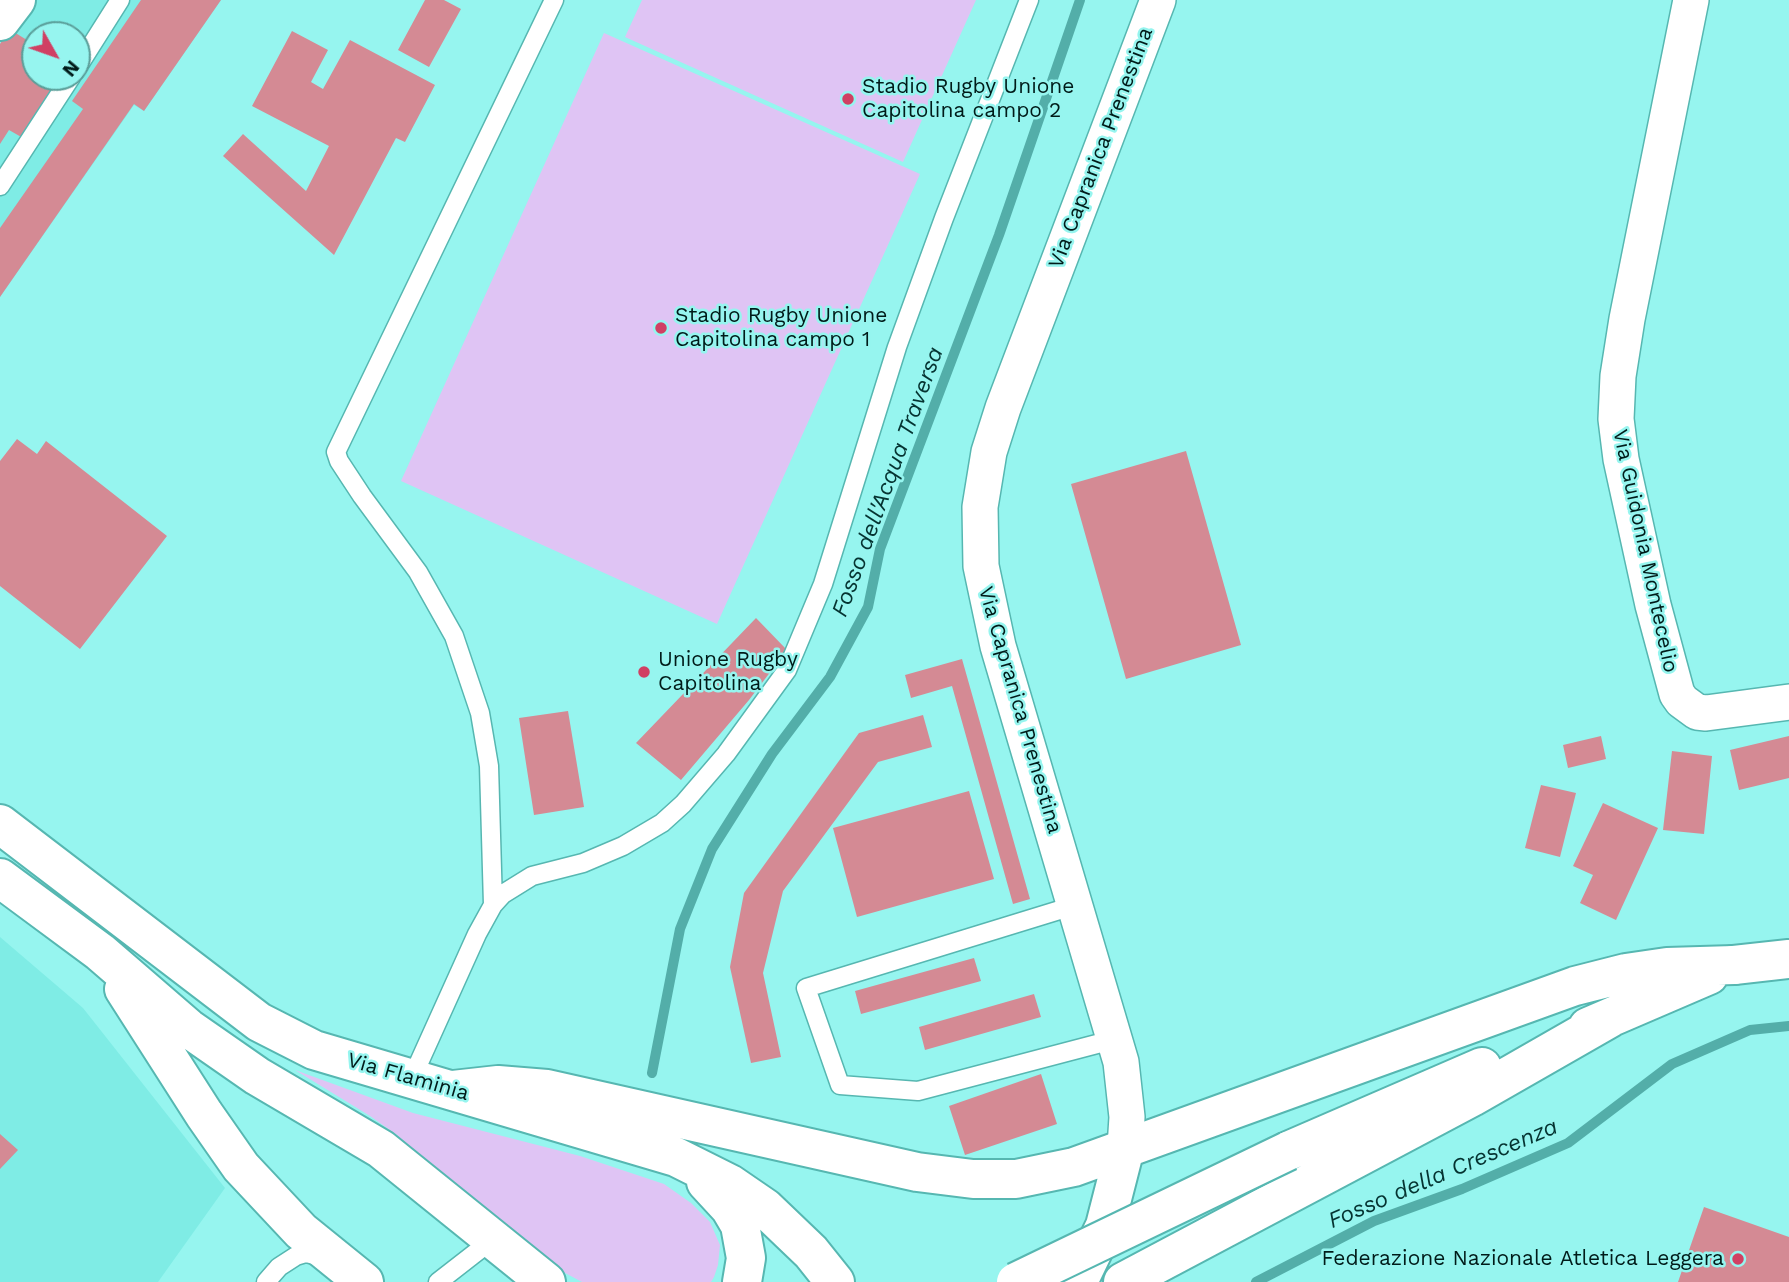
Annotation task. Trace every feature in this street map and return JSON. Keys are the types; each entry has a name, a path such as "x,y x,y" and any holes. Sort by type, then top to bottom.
{"main road":[{"path":"0,21 16,0"},
{"name":"Via Flaminia","path":"0,824 259,1022 314,1050 676,1157 730,1184 765,1208 811,1252 835,1282"},
{"path":"0,878 100,952 188,1028 222,1053 381,1149 546,1281"},
{"path":"100,952 230,1153 272,1202 318,1246 364,1282"},
{"path":"453,1090 509,1085 558,1091 896,1168 973,1179 1004,1180 1044,1174 1125,1148 1575,986 1626,973 1667,967 1734,965 1789,959"},
{"path":"1016,1282 1288,1151 1451,1079 1611,1018 1734,965"},
{"path":"1123,1282 1472,1097 1611,1018"},
{"path":"1078,1282 1105,1226 1116,1192 1125,1148"},
{"path":"676,1157 719,1194 740,1225 746,1258 742,1282"}],"street":[{"name":"Via Capranica Prenestina","path":"1125,1148 1127,1117 1116,1039 998,646 981,566 980,507 989,452 999,420 1158,0"},
{"name":"Via Guidonia Montecelio","path":"1691,0 1618,376 1616,419 1621,460 1653,605 1677,694 1697,712 1706,713 1789,702"}],"lane":[{"path":"91,46 120,0"},
{"path":"493,905 489,766 480,713 454,636 418,572 362,496 336,452 554,0"},
{"path":"412,1079 477,934 493,905 503,894 532,876 583,863 623,846 650,832 673,815 726,754 787,670 823,584 902,334 976,133 1029,0"},
{"path":"0,187 62,91"},
{"path":"1076,905 806,988 840,1085 918,1091 1116,1039"},
{"path":"438,1282 492,1240"},
{"path":"266,1282 285,1262 306,1252 327,1258 356,1282"}],"shaded area":[{"path":"35,0 221,0 144,111 134,105 0,297 0,44 9,29"},
{"name":"Stadio Rugby Unione Capitolina campo 2","path":"642,0 976,0 903,162 625,37"},
{"name":"Stadio Rugby Unione Capitolina campo 1","path":"604,33 920,174 717,624 401,481"},
{"path":"0,937 83,1008 225,1188 158,1282 0,1282"},
{"path":"295,1070 413,1113 580,1156 664,1184 691,1203 710,1222 720,1245 714,1277 711,1282 582,1282 539,1259 397,1135"}],"building":[{"path":"141,0 221,0 144,111 134,104 0,297 0,228 83,109 72,101 79,91 91,91 91,73"},
{"path":"425,0 444,0 461,9 429,67 398,50"},
{"path":"9,29 21,36 21,91 53,91 23,138 9,130 0,144 0,44"},
{"path":"292,31 328,50 311,82 323,89 350,40 435,85 405,142 396,138 334,255 223,156 243,134 306,191 329,146 252,106"},
{"path":"17,439 37,454 46,441 167,536 80,649 0,586 0,461"},
{"path":"1186,451 1241,645 1126,679 1071,484"},
{"path":"756,618 787,650 749,700 681,780 636,743"},
{"path":"962,659 1030,899 1013,904 952,686 911,698 905,675"},
{"path":"568,711 584,807 534,815 519,718"},
{"path":"923,715 932,747 878,762 783,891 763,973 781,1057 751,1063 730,967 744,893 859,733"},
{"path":"1601,736 1606,759 1568,768 1563,745"},
{"path":"1789,736 1789,778 1739,790 1730,750"},
{"path":"1672,751 1712,756 1704,834 1663,830"},
{"path":"1541,785 1576,793 1560,857 1525,848"},
{"path":"969,791 994,879 857,917 833,828"},
{"path":"1603,803 1658,828 1616,920 1580,903 1593,875 1573,866"},
{"path":"974,958 981,981 861,1014 855,991"},
{"path":"1034,994 1041,1017 925,1050 919,1027"},
{"path":"1041,1074 1057,1124 965,1155 949,1106"},
{"path":"0,1134 18,1150 0,1169"},
{"name":"Federazione Nazionale Atletica Leggera","path":"1704,1207 1789,1237 1789,1282 1678,1282"}],"waterway":[{"name":"Fosso dell'Acqua Traversa","path":"652,1073 680,929 712,849 772,754 830,677 868,607 880,549 999,235 1080,0"},
{"name":"Fosso della Crescenza","path":"1256,1282 1374,1221 1462,1189 1568,1143 1672,1064 1750,1030 1789,1026"}],"place":[{"name":"Stadio Rugby Unione Capitolina campo 2","path":"848,99"},
{"name":"Stadio Rugby Unione Capitolina campo 1","path":"661,328"},
{"name":"Unione Rugby Capitolina","path":"644,672"},
{"name":"Federazione Nazionale Atletica Leggera","path":"1738,1259"}]}
